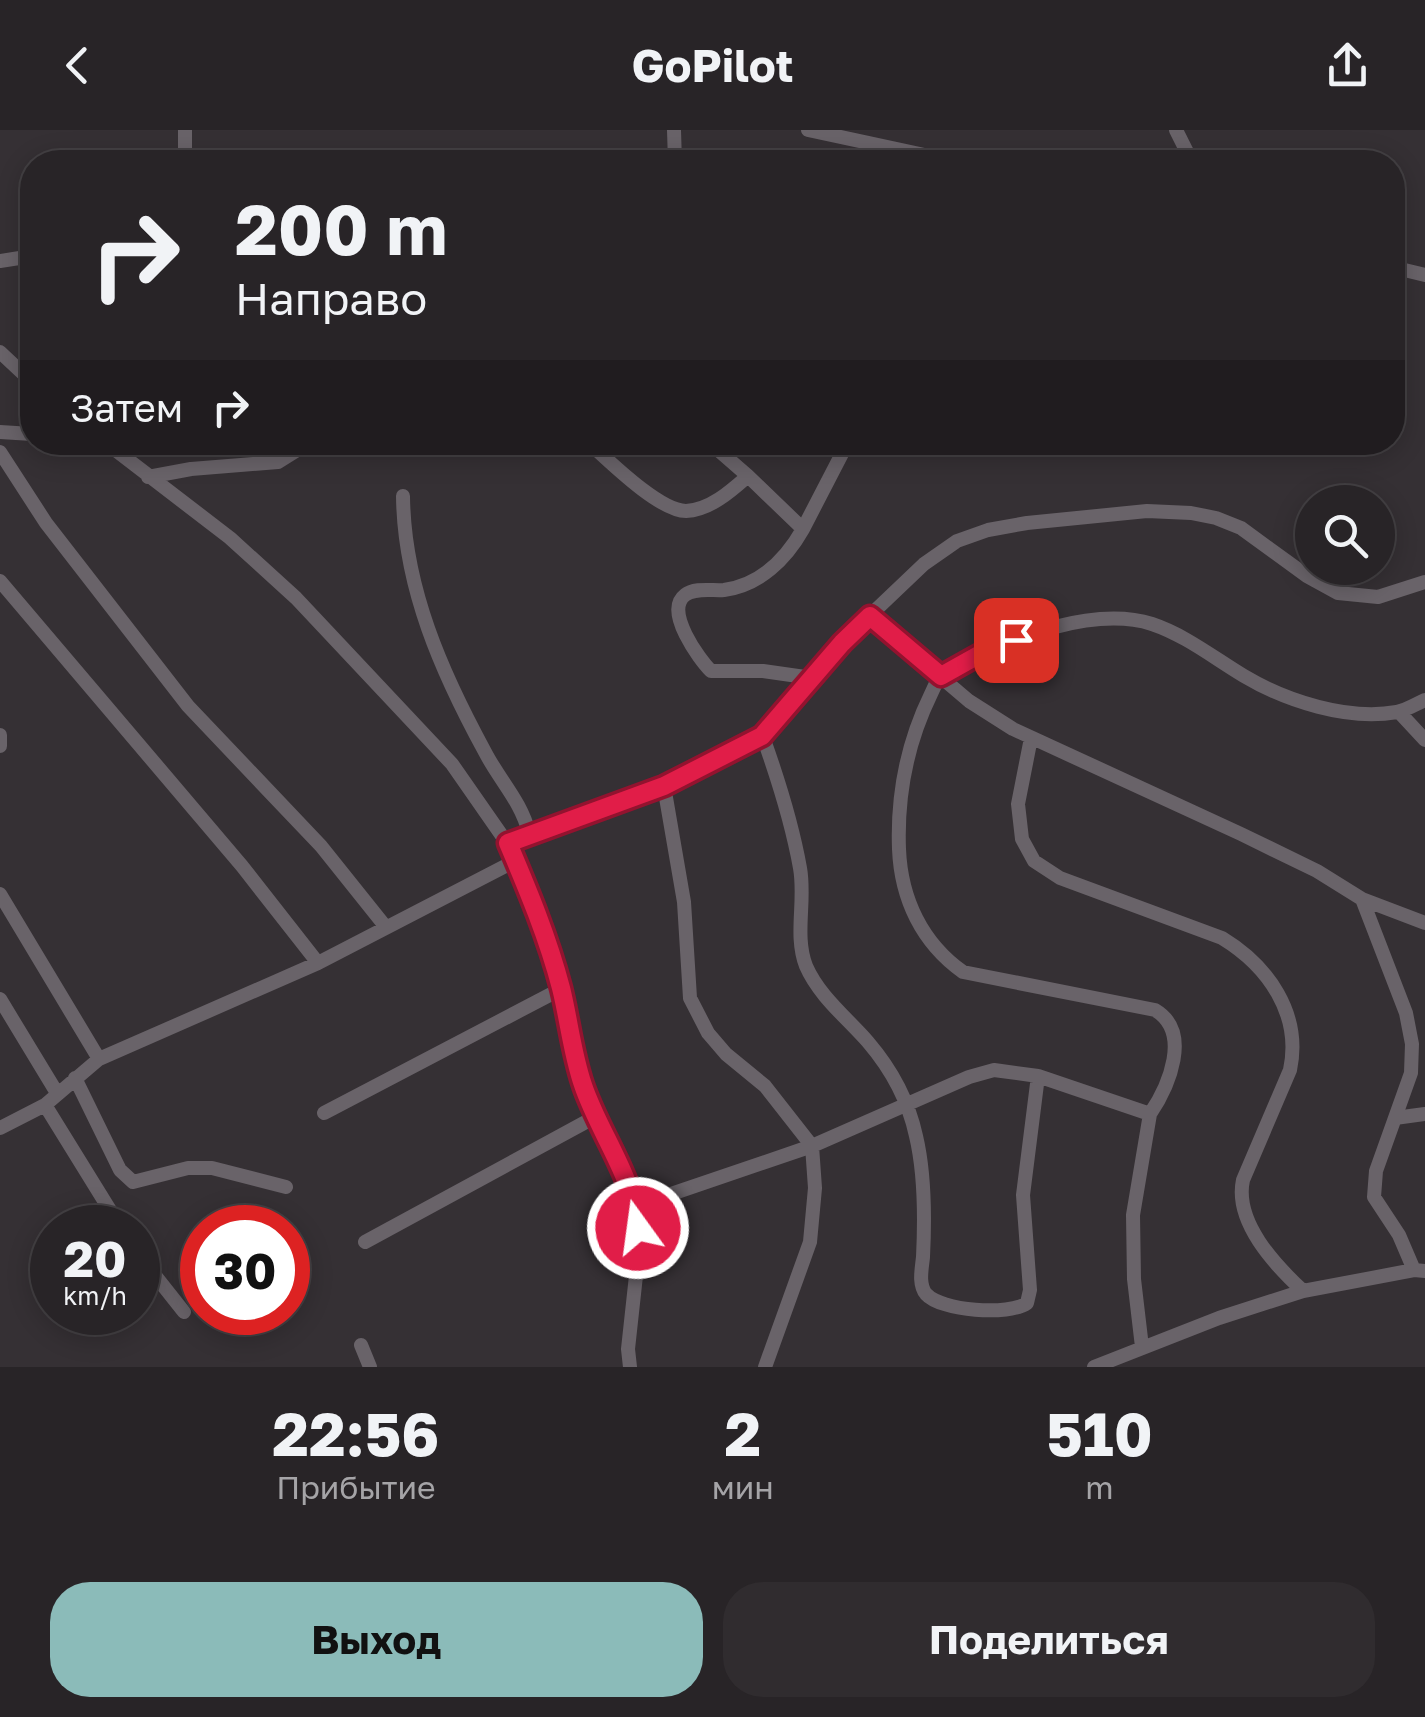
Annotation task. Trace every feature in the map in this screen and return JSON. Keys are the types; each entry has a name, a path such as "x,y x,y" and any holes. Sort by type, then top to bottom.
{"street":[{"path":"808,130 901,150"},
{"path":"0,352 20,371"},
{"path":"0,452 46,523 188,706 321,846 386,926"},
{"path":"121,455 230,538 296,598 452,764 508,843 561,989 572,1048 595,1117 636,1206 639,1248 628,1348 630,1367"},
{"path":"148,476 191,468 278,462 289,455"},
{"path":"603,455 676,510 711,503 748,476"},
{"path":"724,455 803,529"},
{"path":"812,678 763,671 711,671 689,644 679,608 688,593 726,590 747,583 790,554 841,455"},
{"path":"403,496 404,530 432,640 450,688 493,767 518,800 529,833"},
{"path":"508,843 664,786 762,736 870,616 924,564 957,541 988,530 1147,510 1216,518 1240,528 1338,593 1378,597 1423,585"},
{"path":"0,581 242,866 318,963"},
{"path":"870,616 969,701 1030,738 1317,871 1362,898 1425,923"},
{"path":"1142,1347 1134,1279 1133,1215 1150,1114 1158,1101 1176,1043 1174,1030 1155,1010 1000,982 962,972 945,960 914,916 900,866 900,804 911,742 941,676 991,648 1040,631 1120,619 1150,624 1247,678 1303,702 1348,712 1399,712 1425,700"},
{"path":"1399,712 1425,740"},
{"path":"0,735 0,746"},
{"path":"762,736 775,770 800,870 800,948 804,961 811,977 895,1076 908,1106 917,1140 923,1193 924,1291 938,1302 984,1311 1014,1310 1026,1303 1030,1290 1023,1195 1038,1076"},
{"path":"1030,738 1018,804 1022,840 1034,861 1060,878 1222,938 1264,972 1281,999 1291,1022 1294,1052 1244,1180 1241,1197 1258,1240 1303,1291"},
{"path":"664,786 684,902 690,998 708,1032 726,1054 765,1086 812,1146 815,1188 810,1242 765,1367"},
{"path":"0,1128 46,1105 99,1059 318,963 515,861"},
{"path":"0,894 99,1059"},
{"path":"1094,1367 1303,1291 1420,1270 1374,1197 1376,1171 1411,1073 1412,1044 1406,1014 1362,898"},
{"path":"324,1113 561,989"},
{"path":"0,1000 58,1093"},
{"path":"636,1206 812,1146 969,1077 994,1070 1038,1076 1150,1114"},
{"path":"75,1078 120,1170 133,1182 188,1168 212,1168 286,1186"},
{"path":"46,1105 108,1205"},
{"path":"1394,1118 1425,1114"},
{"path":"365,1242 595,1117"},
{"path":"160,1282 180,1307"},
{"path":"362,1345 370,1367"}],"route":[{"path":"638,1228 636,1206 583,1086 561,989 508,843 664,786 762,736 870,616 941,676 991,648 1016,640"}]}
